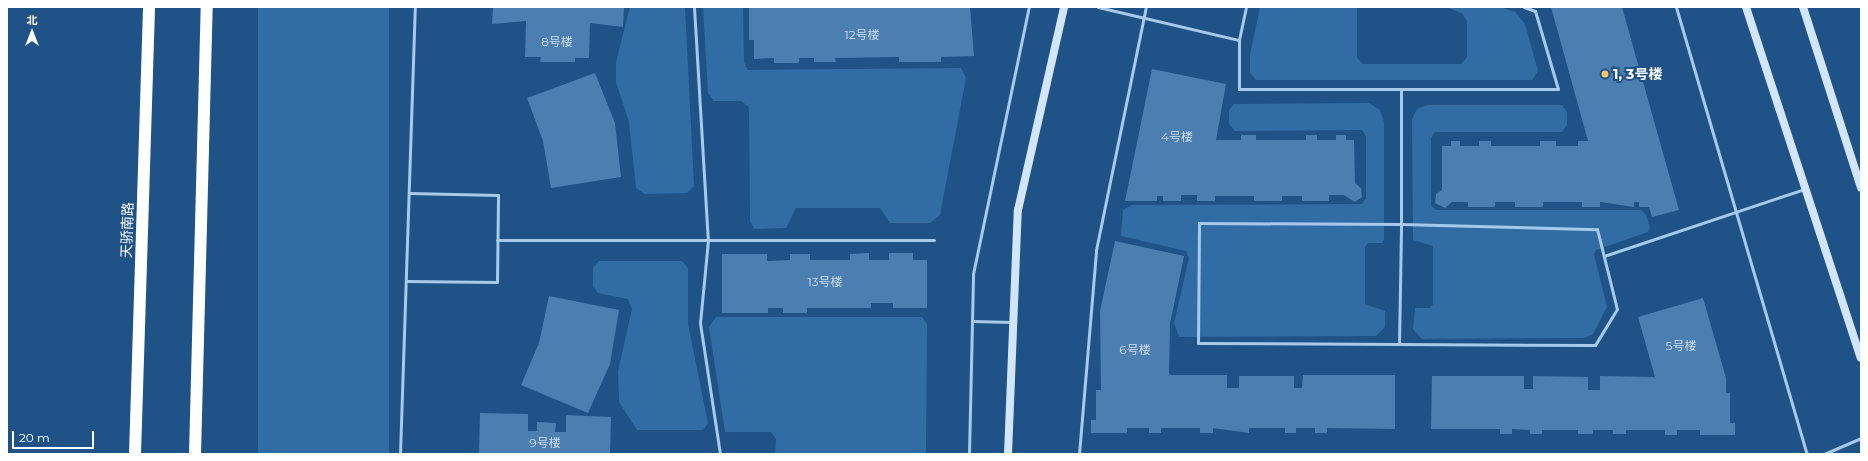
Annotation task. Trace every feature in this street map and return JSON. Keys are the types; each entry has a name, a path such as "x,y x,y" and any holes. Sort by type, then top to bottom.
{"highway":[{"name":"天骄南路","path":"135,454 149,7"},
{"path":"195,454 207,7"}],"street":[{"path":"1008,454 1018,210 1064,7"},
{"path":"1746,7 1861,358"},
{"path":"1803,7 1861,188"}],"lane":[{"path":"400,454 415,7"},
{"path":"694,7 708,240 700,324 720,454"},
{"path":"969,454 973,274 1030,7"},
{"path":"1098,7 1239,40"},
{"path":"1079,454 1096,250 1146,7"},
{"path":"1246,7 1239,40 1239,89 1558,89 1536,11 1524,7"},
{"path":"1676,7 1807,454"},
{"path":"1399,344 1401,90"},
{"path":"1604,256 1806,189"},
{"path":"406,281 497,282 498,195 409,194"},
{"path":"1199,223 1401,224 1597,229 1604,256 1618,309 1595,345 1198,343 1199,223"},
{"path":"497,240 934,240"},
{"path":"972,321 1014,322"},
{"path":"1824,454 1861,438"}],"shaded area":[{"path":"258,7 389,7 389,454 258,454"},
{"path":"630,7 685,7 694,186 687,193 645,194 636,188 629,122 616,82 616,62"},
{"path":"703,7 743,7 744,62 748,70 961,68 966,78 940,215 930,223 890,223 880,208 796,208 786,228 754,229 750,221 749,107 741,101 714,101 708,93"},
{"path":"1260,7 1357,7 1357,58 1363,64 1461,64 1467,57 1467,21 1462,13 1446,7 1500,7 1515,12 1525,24 1538,71 1532,80 1256,80 1250,73 1250,55"},
{"path":"1369,103 1380,110 1384,122 1384,239 1382,243 1368,243 1365,247 1365,304 1385,311 1385,327 1376,336 1179,337 1174,323 1189,258 1186,251 1121,236 1123,210 1132,205 1362,204 1366,198 1366,136 1362,130 1235,131 1229,124 1229,110 1234,104"},
{"path":"1427,105 1562,105 1567,112 1567,125 1562,132 1435,132 1431,138 1431,205 1436,210 1641,210 1646,215 1650,227 1648,232 1596,250 1594,255 1607,307 1593,334 1584,338 1422,339 1413,329 1415,308 1430,308 1433,304 1433,246 1413,240 1412,119 1417,109"},
{"path":"599,261 682,261 688,268 688,324 708,423 703,430 637,430 619,402 618,371 632,309 628,299 598,293 593,286 593,268"},
{"path":"716,317 922,317 927,324 926,454 775,454 776,439 771,432 725,432 709,327"}],"building":[{"path":"493,7 624,7 623,27 590,23 589,58 575,58 575,62 540,62 541,57 525,57 526,21 492,24"},
{"path":"749,7 970,7 974,56 941,57 941,62 899,62 899,57 835,58 836,62 814,62 814,58 799,58 799,63 774,63 774,58 754,59 754,40 749,40"},
{"name":"1, 3号楼","path":"1551,7 1622,7 1679,210 1652,217 1649,207 1639,207 1639,202 1634,202 1634,207 1600,202 1600,207 1582,207 1582,202 1543,202 1543,207 1515,207 1515,202 1495,202 1495,207 1468,207 1468,202 1452,202 1445,208 1435,203 1436,194 1442,190 1442,146 1451,146 1451,141 1460,141 1460,146 1479,146 1479,141 1491,141 1491,146 1540,146 1540,141 1556,141 1556,146 1578,146 1578,141 1588,141"},
{"path":"1152,69 1226,84 1216,140 1241,140 1241,135 1256,135 1256,140 1306,140 1306,135 1317,135 1317,140 1336,140 1336,135 1346,135 1346,140 1354,140 1355,183 1361,188 1362,197 1355,202 1344,195 1329,195 1329,201 1302,201 1302,196 1282,196 1282,201 1254,201 1254,196 1215,196 1215,201 1197,201 1197,195 1181,195 1181,201 1163,201 1163,196 1157,196 1157,201 1125,201"},
{"path":"595,73 615,123 621,177 551,188 543,141 527,98"},
{"path":"1115,241 1184,256 1170,324 1169,375 1227,375 1227,388 1239,388 1239,376 1294,376 1294,388 1302,388 1303,375 1395,375 1395,429 1327,428 1327,433 1315,433 1315,428 1296,428 1296,433 1285,433 1285,428 1249,428 1249,433 1213,428 1213,433 1200,433 1200,428 1161,428 1161,433 1149,433 1149,428 1127,428 1127,433 1091,433 1091,420 1096,420 1096,390 1101,390 1100,311"},
{"path":"869,253 869,260 889,260 889,253 913,253 913,260 927,260 927,308 893,308 893,303 871,303 871,308 807,308 807,313 783,313 783,308 768,308 768,313 722,313 722,254 767,254 767,261 790,260 790,254 810,254 810,260 850,260 850,254"},
{"path":"549,296 619,310 610,364 588,413 521,385 539,343"},
{"path":"1703,298 1726,378 1726,393 1730,393 1730,423 1735,423 1735,435 1700,435 1700,430 1677,430 1677,435 1665,435 1665,430 1626,430 1626,434 1613,434 1613,430 1593,430 1593,434 1578,434 1578,430 1542,430 1542,434 1530,434 1530,430 1512,429 1512,434 1500,434 1500,429 1431,429 1432,376 1524,376 1524,389 1533,389 1533,376 1588,377 1588,390 1600,390 1600,376 1655,377 1638,317"},
{"path":"480,413 528,414 528,431 537,431 537,422 556,423 555,432 566,432 566,415 611,417 610,454 479,454"}],"place":[{"name":"1, 3号楼","path":"1605,74"}]}
